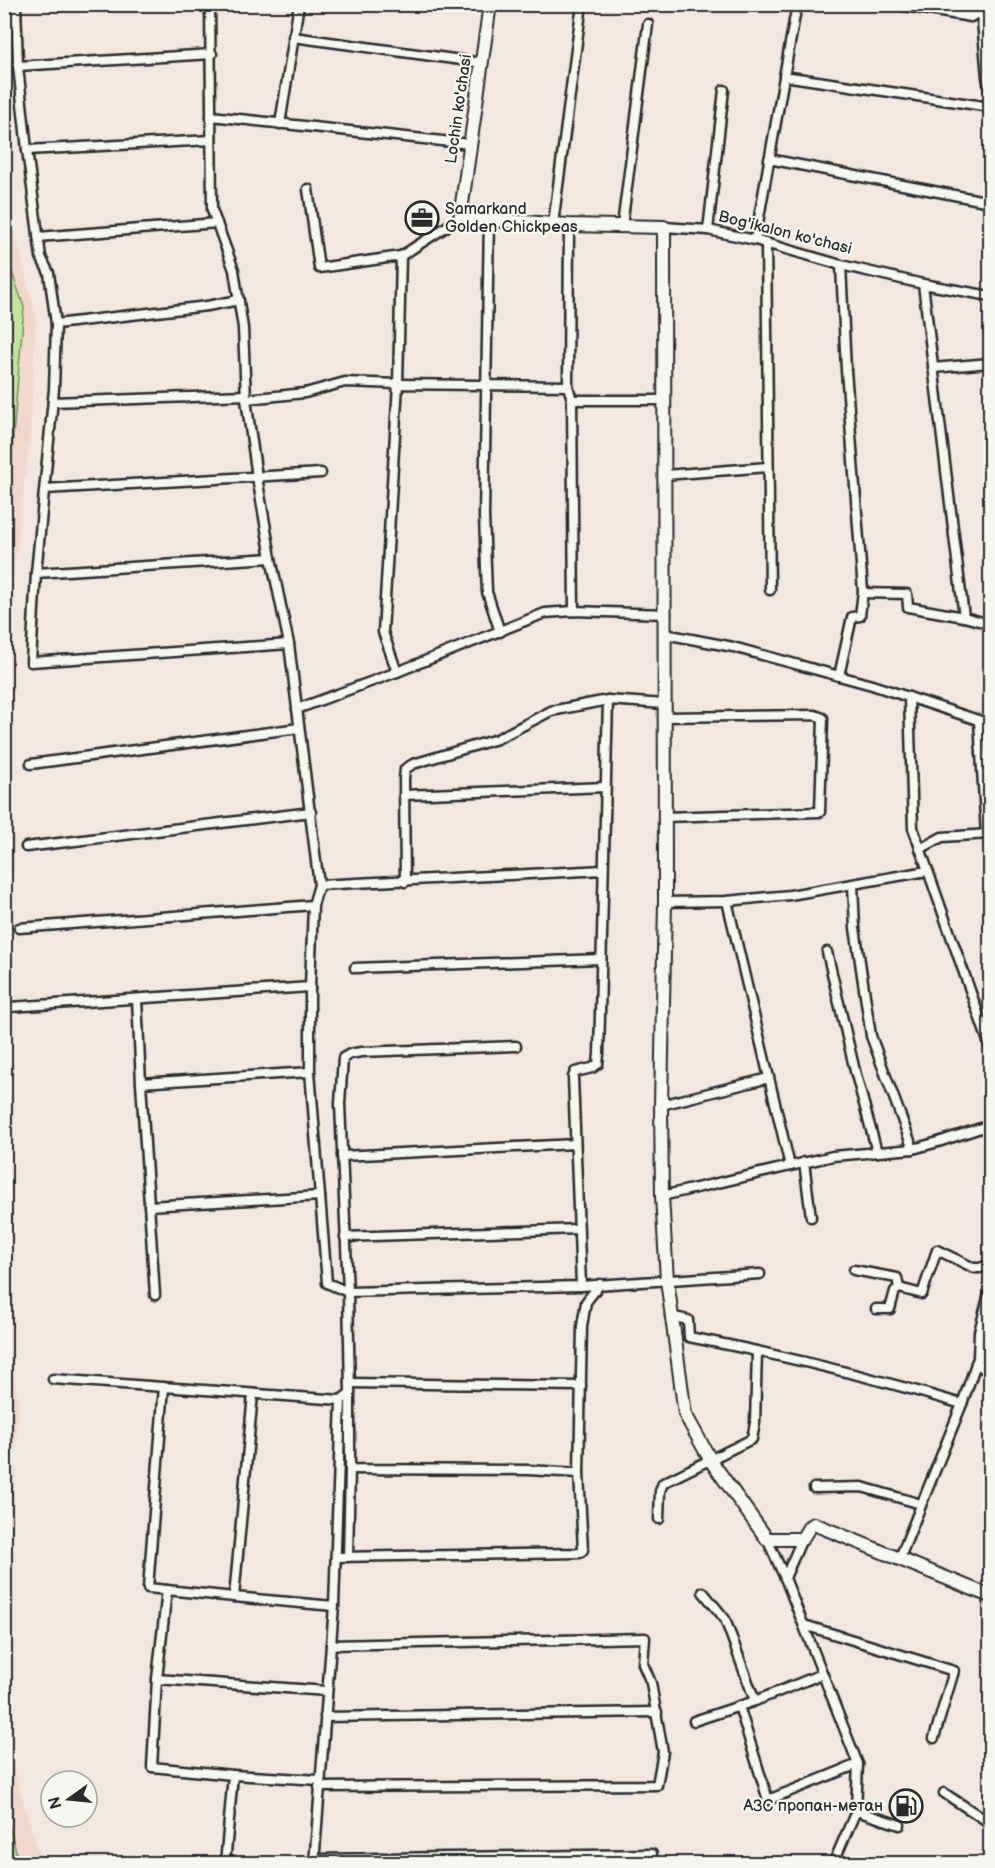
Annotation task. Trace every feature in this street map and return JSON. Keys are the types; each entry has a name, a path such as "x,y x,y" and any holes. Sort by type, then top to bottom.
{"street":[{"path":"16,4 18,66 27,150 41,257 49,273 56,324 53,402 36,573 30,662 288,644"},
{"path":"210,4 212,210 234,270 243,328 246,395 257,477 288,644 319,885 312,904 310,1072 327,1283 348,1292 580,1286 760,1274"},
{"path":"280,123 299,4"},
{"name":"Lochin ko'chasi","path":"460,218 490,4"},
{"path":"553,224 582,4"},
{"path":"755,240 797,4"},
{"path":"892,4 971,17 986,6 990,7"},
{"path":"981,9 990,92"},
{"path":"622,226 648,24"},
{"path":"293,37 483,63"},
{"path":"18,66 212,54"},
{"path":"784,76 990,107"},
{"path":"708,230 724,90"},
{"path":"211,116 471,144"},
{"path":"27,150 212,140"},
{"path":"769,159 990,202"},
{"path":"308,189 319,268 401,256 460,218"},
{"name":"Bog'ikalon ko'chasi","path":"460,218 708,230 766,242 841,265 923,284 990,296"},
{"path":"489,219 484,516 487,592 500,632"},
{"path":"38,237 217,223"},
{"path":"569,225 568,386 572,400 574,611"},
{"path":"664,227 666,614 665,902 661,1105 662,1196 670,1316 685,1414 711,1461 767,1539 804,1625 858,1764 856,1811 833,1863"},
{"path":"766,242 770,590"},
{"path":"397,672 383,632 398,384 401,256"},
{"path":"839,676 852,617 860,616 862,593 841,265"},
{"path":"923,284 964,617"},
{"path":"56,324 207,306 238,300"},
{"path":"933,368 990,363"},
{"path":"246,395 247,399 305,393 345,382 568,386"},
{"path":"53,402 246,395"},
{"path":"572,400 664,400"},
{"path":"665,475 768,467"},
{"path":"45,489 321,473"},
{"path":"36,573 271,558"},
{"path":"862,593 907,594 908,607 990,624"},
{"path":"297,709 545,613 574,611 666,614"},
{"path":"665,634 733,647 839,676 990,724"},
{"path":"909,697 913,828 990,1047"},
{"path":"405,882 405,769 413,764 497,739 551,711 608,700 664,704"},
{"path":"580,1286 573,1077 575,1072 592,1068 597,1064 599,1054 608,700"},
{"path":"665,717 815,715 823,718 820,812 665,817"},
{"path":"920,849 942,837 988,834 979,721"},
{"path":"32,764 299,728"},
{"path":"404,795 605,787"},
{"path":"26,847 311,812"},
{"path":"319,885 603,870"},
{"path":"665,902 727,901 789,895 927,871"},
{"path":"853,885 855,928 871,1036 913,1149"},
{"path":"727,901 790,1166"},
{"path":"19,928 312,904"},
{"path":"827,952 877,1152"},
{"path":"356,968 601,958"},
{"path":"10,1007 310,987"},
{"path":"136,999 155,1295"},
{"path":"348,1557 350,1383 340,1104 343,1058 361,1052 516,1046"},
{"path":"141,1083 310,1072"},
{"path":"661,1105 769,1078"},
{"path":"662,1196 833,1156 913,1149 990,1125"},
{"path":"342,1156 575,1144"},
{"path":"804,1162 811,1217"},
{"path":"149,1206 320,1196"},
{"path":"345,1237 578,1229"},
{"path":"899,1288 922,1294 936,1250 974,1268 990,1264"},
{"path":"854,1270 897,1278 899,1288"},
{"path":"336,1557 580,1552 583,1550 579,1473 582,1326 586,1302 600,1284"},
{"path":"876,1309 890,1309 895,1291 899,1288"},
{"path":"898,1560 962,1404 978,1358 979,1332 990,1290"},
{"path":"670,1316 688,1320 689,1337 903,1386 962,1404"},
{"path":"659,1518 660,1491 663,1483 752,1439 755,1423 757,1351"},
{"path":"976,1363 990,1373"},
{"path":"53,1379 341,1400 350,1393"},
{"path":"350,1383 581,1386"},
{"path":"164,1388 148,1588 334,1606"},
{"path":"234,1598 253,1394"},
{"path":"341,1400 334,1606 314,1861 652,1854"},
{"path":"350,1469 516,1470 579,1473"},
{"path":"814,1488 862,1487 921,1504"},
{"path":"784,1578 802,1539 810,1526 814,1524 990,1596"},
{"path":"767,1539 802,1539"},
{"path":"167,1590 157,1678 152,1767 319,1784 657,1785 663,1752 651,1683 643,1664 645,1638 331,1645"},
{"path":"704,1592 725,1619 755,1701"},
{"path":"804,1625 954,1671 934,1738"},
{"path":"694,1721 739,1707 822,1674"},
{"path":"157,1678 327,1690"},
{"path":"739,1707 768,1800 858,1764"},
{"path":"325,1717 657,1712"},
{"path":"225,1863 233,1775"},
{"path":"944,1793 990,1823"},
{"path":"856,1811 900,1825"}],"shaded area":[{"path":"4,169 10,213 36,316 30,436 5,644"},
{"path":"5,838 15,839 5,958"},
{"path":"4,1323 18,1401 5,1682 15,1773 42,1863 5,1863"}],"green space":[{"path":"5,252 24,307 5,530"},
{"path":"5,1810 19,1863 5,1863"}],"place":[{"name":"Samarkand Golden Chickpeas","path":"422,218"},
{"name":"АЗС пропан-метан","path":"906,1806"}]}
